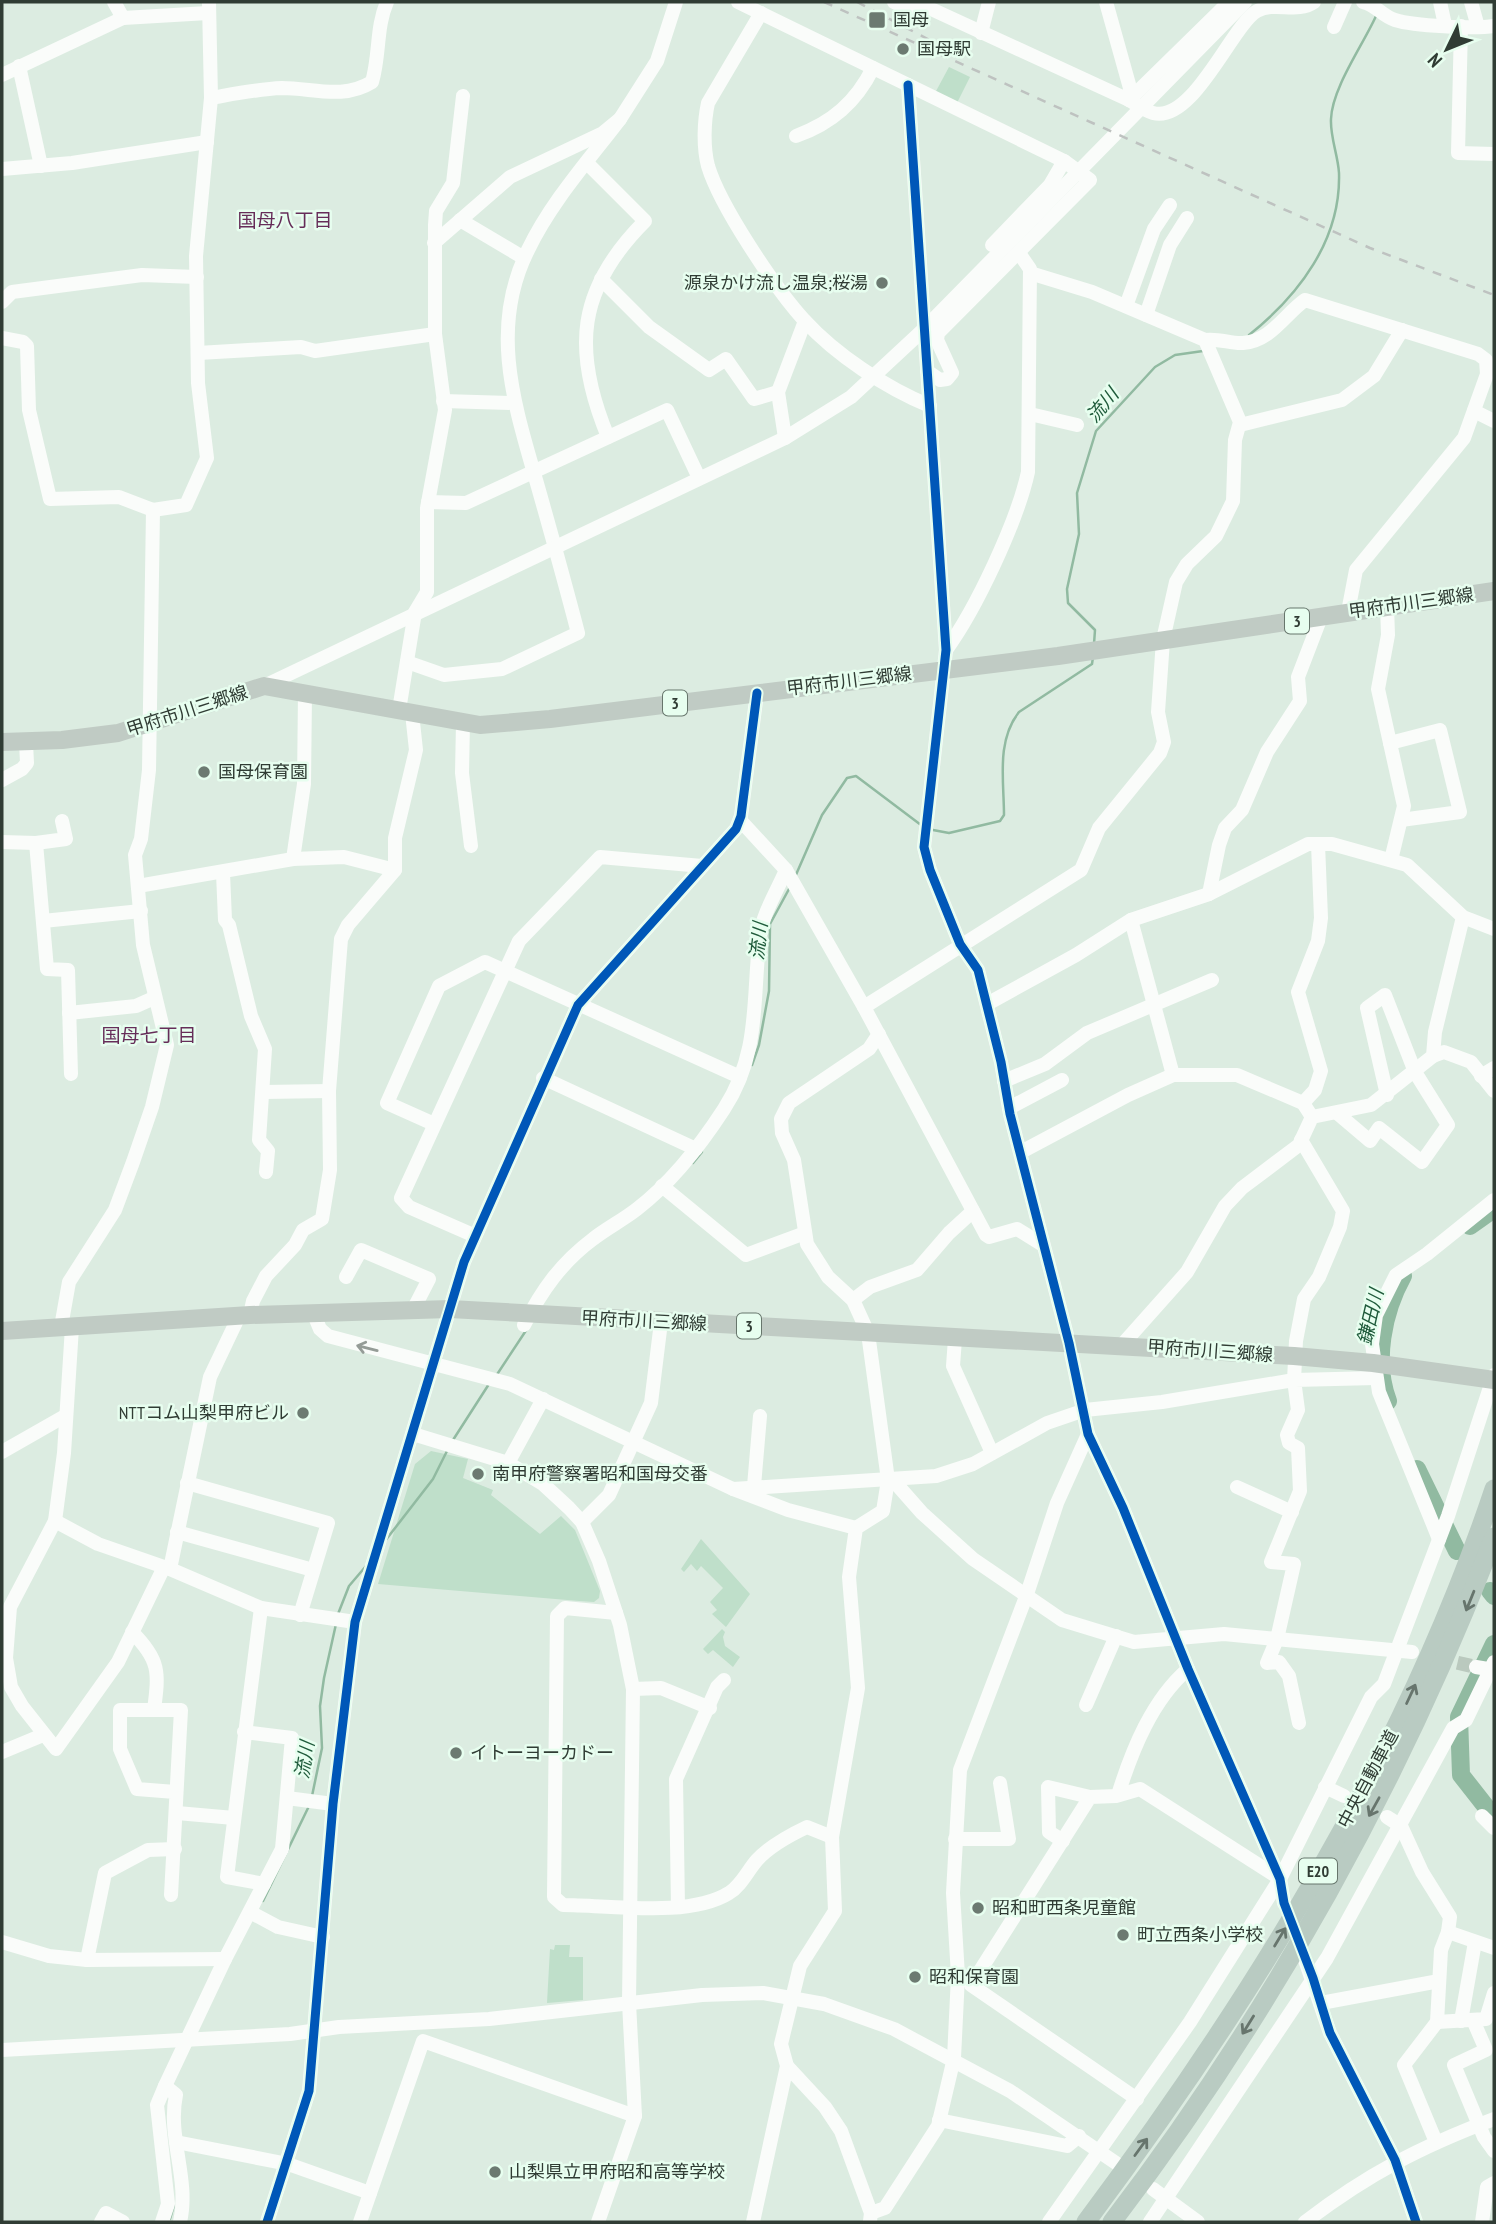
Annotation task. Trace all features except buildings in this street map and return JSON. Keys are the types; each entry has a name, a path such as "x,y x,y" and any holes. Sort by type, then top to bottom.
{"highway":[{"name":"中央自動車道","path":"1086,2222 1192,2076 1251,1984 1331,1847 1425,1666 1494,1489"},
{"name":"中央自動車道","path":"1112,2222 1208,2088 1322,1902 1410,1737 1494,1537"}],"main road":[{"name":"甲府市川三郷線","path":"2,742 26,743 118,733 264,686 480,725 550,719 1093,651 1494,591"},
{"name":"甲府市川三郷線","path":"2,1331 313,1312 450,1309 527,1320 661,1322 1294,1356 1374,1370 1494,1378"}],"street":[{"path":"114,2 123,18"},
{"path":"211,97 281,88 342,93 360,89 372,82 380,17 387,2"},
{"path":"407,662 444,675 502,669 578,633 514,403 507,333 510,305 524,258 545,219 620,119 657,61 676,2"},
{"path":"738,2 1064,161 1090,180 938,333 937,341 952,373 947,379 940,380 927,371"},
{"path":"894,2 904,7 929,8 1152,113 1161,114 1175,106 1209,77 1246,20 1256,12 1269,7 1298,8 1314,2"},
{"path":"981,33 989,2"},
{"path":"1106,2 1130,88 1129,100"},
{"path":"1129,100 1229,2"},
{"path":"264,686 785,438 851,397 934,319 1245,2"},
{"path":"1334,27 1345,2"},
{"path":"1363,2 1370,3 1381,15 1398,21 1494,26"},
{"path":"1440,2 1446,24"},
{"path":"1471,2 1478,27"},
{"path":"2,75 111,26 123,18 208,7 211,97 197,277 198,353 207,458 200,479 186,505 153,510 119,497 50,499 29,410 27,346 23,342 2,338"},
{"path":"761,13 708,103 705,116 708,166 757,256 805,321 874,377 900,394 930,406"},
{"path":"1461,26 1458,153 1494,153"},
{"path":"19,66 41,166"},
{"path":"796,136 826,124 839,114 873,68"},
{"path":"908,85 921,259 922,331 930,406 946,650 924,847 930,870 960,944 978,971 1009,1108 1085,1410 1088,1434 1124,1508 1188,1669 1280,1879 1284,1903"},
{"path":"153,510 149,770 141,839 135,855 143,945 167,1045 152,1107 115,1210 69,1282 65,1416 55,1521 10,1607 7,1635 6,1658 11,1687 43,1735 56,1749 95,1698 167,1568 210,1377 266,1276 295,1245 303,1230 322,1219 330,1170 329,1091 341,939 348,925 395,870 395,838 416,750 406,712 407,662 415,612 427,592 428,502 443,422 435,334 436,211 453,183 463,96"},
{"path":"435,243 510,177 603,133 620,119"},
{"path":"2,169 41,166 207,142"},
{"path":"934,319 943,297 1050,185 1064,161"},
{"path":"587,163 645,221 620,246 601,279 587,323 586,370 594,404 608,437"},
{"path":"1126,306 1154,229 1170,205"},
{"path":"1146,315 1170,245 1187,218"},
{"path":"460,220 524,258"},
{"path":"946,650 978,596 1024,491 1030,447 1030,274 1019,253"},
{"path":"1030,274 1092,292 1205,340 1217,338 1244,343 1276,329 1305,300 1478,354 1491,361 1464,438 1356,570 1348,612"},
{"path":"2,302 12,292 142,275 197,277"},
{"path":"601,279 649,327 709,370 726,359 754,399 778,392"},
{"path":"785,438 778,392 805,321"},
{"path":"1240,425 1342,400 1374,376 1402,330"},
{"path":"198,353 301,347 315,351 435,334"},
{"path":"864,1007 960,944 1027,907 1081,870 1099,828 1154,764 1164,742 1158,712 1163,640 1176,582 1187,564 1216,536 1233,500 1235,440 1240,425 1205,340"},
{"path":"443,401 514,403"},
{"path":"428,502 466,503 667,410 699,478"},
{"path":"1474,411 1494,421"},
{"path":"1030,414 1077,425"},
{"path":"1387,606 1388,635 1378,689 1404,806 1391,860"},
{"path":"1209,894 1219,845 1226,828 1242,810 1267,752 1300,701 1298,677 1321,617"},
{"path":"293,859 304,784 305,693"},
{"path":"267,2222 288,2164 309,2091 334,1804 355,1622 473,1235 578,1004 736,829 740,820 757,693"},
{"path":"463,723 462,773 471,846"},
{"path":"1390,743 1440,730 1460,812 1401,820"},
{"path":"2,780 22,769 27,763 26,743"},
{"path":"740,820 790,879 864,1007 973,1212 989,1237 1017,1228 1043,1245"},
{"path":"2,842 36,843 66,839 62,821"},
{"path":"36,843 47,969 68,970 71,1074"},
{"path":"986,1004 1076,956 1131,920 1209,894 1308,844 1332,844 1407,865 1463,917 1494,929"},
{"path":"1303,1103 1315,1090 1321,1071 1297,992 1318,941 1321,918 1318,844"},
{"path":"473,1235 409,1207 401,1198 519,941 594,859 607,856 702,866"},
{"path":"138,886 293,859 344,857 395,870"},
{"path":"223,873 225,920 229,925 251,1016 265,1049 259,1140 268,1151 266,1172"},
{"path":"527,1320 563,1264 593,1238 637,1209 663,1186 696,1149 726,1106 740,1077 755,1027 761,934 790,879"},
{"path":"43,920 141,911"},
{"path":"1433,1056 1436,1032 1463,917"},
{"path":"1131,920 1174,1075"},
{"path":"434,1124 387,1103 439,986 485,962 740,1077"},
{"path":"1004,1081 1045,1064 1087,1033 1212,980"},
{"path":"1337,1113 1370,1141 1379,1128 1422,1162 1448,1125 1415,1072 1385,995 1367,1008 1387,1095"},
{"path":"69,1013 136,1006 155,998"},
{"path":"313,1312 320,1329 328,1336 510,1384 733,1489 788,1510 856,1528 883,1511 890,1479 868,1333 853,1300 828,1277 804,1233 794,1160 782,1133 783,1111 798,1097 869,1049 879,1034"},
{"path":"1312,1117 1371,1105 1433,1056 1444,1052 1488,1072 1494,1091"},
{"path":"1021,1152 1128,1095 1174,1075 1237,1075 1303,1103 1312,1117"},
{"path":"543,1078 696,1149"},
{"path":"1009,1108 1062,1080"},
{"path":"264,1092 329,1091"},
{"path":"1122,1345 1187,1272 1225,1206 1301,1140 1312,1117"},
{"path":"1299,1723 1289,1676 1279,1662 1267,1663 1276,1639 1294,1564 1271,1562 1300,1491 1298,1448 1289,1443 1287,1435 1298,1410 1294,1356 1304,1299 1320,1277 1343,1211 1301,1140"},
{"path":"663,1186 746,1255 804,1233"},
{"path":"1439,1538 1403,1457 1374,1370 1376,1315 1396,1275 1427,1254 1494,1200"},
{"path":"853,1300 870,1287 917,1270 949,1233 973,1212"},
{"path":"346,1277 361,1250 429,1279 413,1310"},
{"path":"582,1522 609,1495 651,1403 661,1322"},
{"path":"955,1339 953,1366 992,1453"},
{"path":"733,1489 936,1476 973,1464 1048,1423 1085,1410 1162,1402 1374,1370"},
{"path":"1049,2222 1190,2022 1280,1879 1371,1697 1384,1684 1448,1517 1494,1378"},
{"path":"508,1462 542,1399"},
{"path":"2,1452 65,1416"},
{"path":"754,1486 760,1416"},
{"path":"413,1434 508,1462 543,1484 582,1522 616,1613 628,1655 633,1689 629,2003 635,2116 598,2222"},
{"path":"856,1528 849,1577 858,1688 832,1837 835,1911 800,1966 790,1996 781,2045 787,2066 825,2108 841,2131 870,2218 886,2208 939,2120 954,2058 958,1976 953,1893 960,1769 1027,1594 1057,1503 1088,1434"},
{"path":"890,1479 922,1513 974,1559 1062,1620 1135,1642 1224,1634 1396,1648 1412,1652"},
{"path":"187,1483 328,1523 300,1615"},
{"path":"1237,1487 1292,1512"},
{"path":"55,1521 98,1544 167,1568 261,1608 355,1622"},
{"path":"177,1532 313,1570"},
{"path":"261,1608 227,1877 264,1884"},
{"path":"616,1613 565,1608 557,1616 554,1897 563,1905 678,1907 704,1904 732,1892 759,1858 807,1827 832,1837"},
{"path":"132,1632 147,1647 159,1674 155,1710"},
{"path":"1086,1706 1116,1636"},
{"path":"1150,2222 1168,2199 1313,1978 1401,1826 1453,1728 1466,1720 1489,1668"},
{"path":"1118,1795 1132,1751 1173,1681 1188,1669"},
{"path":"678,1907 676,1779 718,1687 724,1680"},
{"path":"633,1689 661,1688 710,1708"},
{"path":"171,1895 181,1710 120,1710 120,1749 137,1789 175,1793"},
{"path":"162,2222 168,2204 157,2105 225,1959 282,1849 292,1738 244,1732"},
{"path":"2,1752 43,1735"},
{"path":"956,1839 1009,1839 1000,1783"},
{"path":"1063,1841 1049,1832 1048,1787 1090,1797 1118,1795 1140,1789 1280,1879"},
{"path":"1325,1787 1343,1796"},
{"path":"1090,1797 971,1985 1137,2099"},
{"path":"287,1798 334,1804"},
{"path":"177,1813 234,1818"},
{"path":"1482,1816 1494,1828"},
{"path":"1387,1817 1401,1826 1422,1872 1450,1917 1441,1950 1437,2022 1404,2065 1436,2142"},
{"path":"87,1960 105,1873 148,1850 175,1849"},
{"path":"250,1912 278,1927 323,1937"},
{"path":"1448,1932 1494,1948"},
{"path":"2,1942 49,1956 87,1960 225,1959"},
{"path":"1475,1942 1467,2020 1486,2050 1454,2065 1479,2124 1494,2151"},
{"path":"1306,1961 1344,2066 1395,2160 1416,2222"},
{"path":"1321,2003 1439,1981"},
{"path":"2,2050 185,2042 314,2030 489,2019 733,1993 790,1996 856,2013 954,2058 1079,2136 1116,2163"},
{"path":"1437,2022 1486,2019 1494,1993"},
{"path":"360,2222 423,2041 635,2116"},
{"path":"753,2222 787,2066"},
{"path":"165,2086 176,2095 173,2113 184,2198 180,2222"},
{"path":"1305,2222 1395,2160 1494,2119"},
{"path":"939,2120 1067,2146 1079,2136"},
{"path":"176,2141 288,2164 370,2193"},
{"path":"1482,2222 1487,2187 1494,2183"},
{"path":"1153,2189 1198,2222"},
{"path":"101,2222 106,2213 123,2222"}],"green space":[{"path":"949,67 970,77 957,103 935,93"},
{"path":"431,1451 468,1459 463,1478 493,1490 491,1495 540,1534 561,1516 575,1530 600,1591 599,1598 594,1602 378,1584 415,1464"},
{"path":"701,1539 750,1594 726,1627 712,1614 717,1610 710,1602 723,1588 701,1566 697,1571 691,1564 684,1572 681,1569"},
{"path":"722,1629 725,1632 725,1646 740,1657 733,1667 713,1650 708,1654 703,1649"},
{"path":"555,1945 570,1945 569,1957 583,1957 583,2000 547,2003 550,1949 554,1950"}],"waterway":[{"name":"流川","path":"1249,335 1300,284 1325,243 1338,198 1339,173 1331,126 1333,107 1342,80 1376,16"},
{"name":"流川","path":"1094,644 1095,630 1068,603 1067,589 1079,534 1077,493 1096,431 1155,367 1175,355 1203,351"},
{"name":"流川","path":"933,830 949,833 1000,821 1004,815 1004,748 1012,723 1019,712 1092,664 1093,657"},
{"name":"流川","path":"795,877 822,815 847,778 856,776 921,825"},
{"name":"流川","path":"752,1065 759,1045 769,991 770,924 789,889"},
{"name":"流川","path":"693,1163 702,1152"},
{"name":"鎌田川","path":"1470,1226 1494,1209"},
{"name":"鎌田川","path":"1388,1401 1381,1370 1382,1337 1390,1305 1403,1276"},
{"name":"流川","path":"496,1376 527,1329"},
{"name":"流川","path":"453,1440 489,1384"},
{"name":"流川","path":"385,1541 433,1479 448,1449"},
{"name":"鎌田川","path":"1417,1469 1457,1551"},
{"name":"流川","path":"338,1614 349,1586 366,1566"},
{"name":"鎌田川","path":"1490,1591 1494,1596"},
{"name":"流川","path":"312,1796 322,1748 320,1706 336,1624"},
{"name":"鎌田川","path":"1494,1644 1459,1717 1461,1775 1494,1817"},
{"name":"流川","path":"263,1901 309,1806"},
{"name":"流川","path":"170,2219 174,2205"}],"tunnel":[{"path":"1437,1658 1476,1667"}],"railway":[{"path":"824,2 1370,248 1494,295"},
{"path":"857,2 941,46"}],"cycle path":[{"path":"908,85 946,650 924,847 930,870 960,944 978,970 1001,1062 1010,1114 1069,1343 1088,1434 1123,1508 1188,1669 1280,1879 1284,1903 1313,1978 1330,2033 1395,2160 1416,2222"},
{"path":"267,2222 309,2091 333,1804 355,1622 464,1262 578,1005 736,829 741,816 757,693"}],"place":[{"name":"国母","path":"877,20"},
{"name":"国母駅","path":"903,49"},
{"name":"源泉かけ流し温泉;桜湯","path":"882,283"},
{"name":"国母保育園","path":"204,772"},
{"name":"NTTコム山梨甲府ビル","path":"303,1413"},
{"name":"南甲府警察署昭和国母交番","path":"478,1474"},
{"name":"イトーヨーカドー","path":"456,1753"},
{"name":"昭和町西条児童館","path":"978,1908"},
{"name":"町立西条小学校","path":"1123,1935"},
{"name":"昭和保育園","path":"915,1977"},
{"name":"山梨県立甲府昭和高等学校","path":"495,2172"}],"district":[{"name":"国母八丁目","path":"285,220"},
{"name":"国母七丁目","path":"149,1035"}]}
